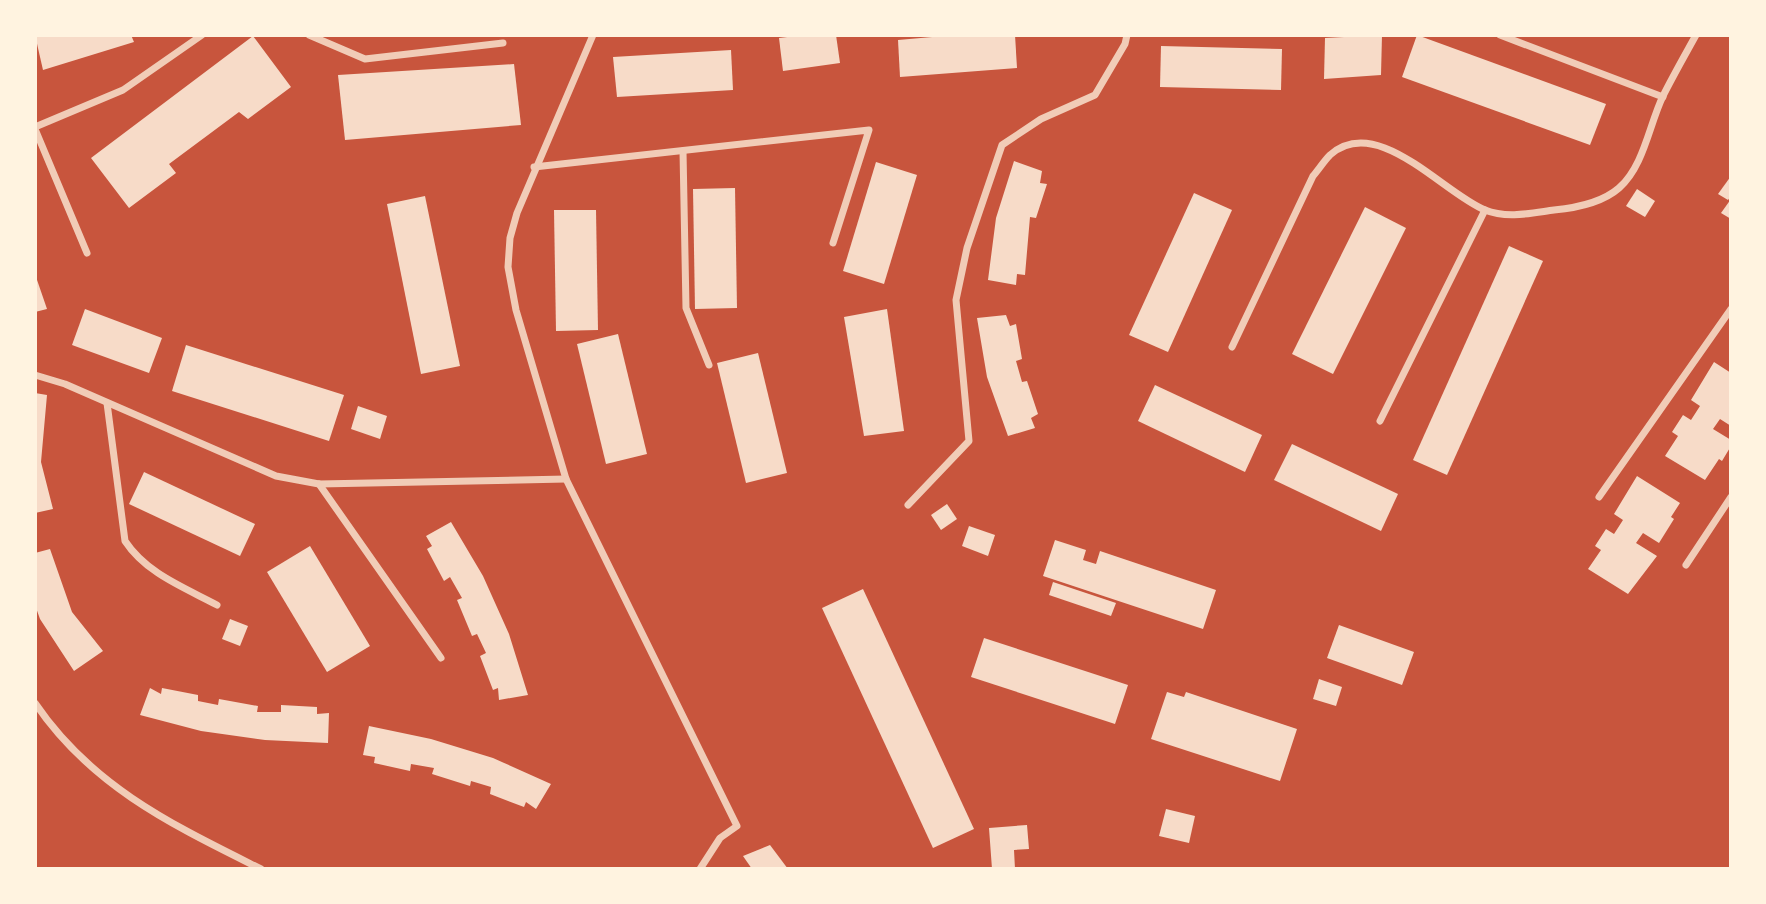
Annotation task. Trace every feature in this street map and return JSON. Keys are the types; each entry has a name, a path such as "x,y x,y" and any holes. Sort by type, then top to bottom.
{"street":[{"path":"87,253 35,128 123,90 202,35"},
{"path":"309,35 365,59 503,43"},
{"path":"593,35 534,167 510,238 508,267 516,310 566,479 737,826 720,838 700,869"},
{"path":"908,505 969,442 956,300 967,248 1002,145 1041,119 1095,95 1125,44 1127,35"},
{"path":"1500,35 1662,97"},
{"path":"1232,347 1313,176 1332,154 1354,143 1374,143 1398,154 1485,210 1512,215 1562,209 1596,201 1619,188 1636,164 1662,97 1696,35"},
{"path":"534,167 869,130 833,243"},
{"path":"683,150 686,308 709,365"},
{"path":"1380,421 1485,210"},
{"path":"1598,497 1731,309"},
{"path":"35,374 276,477 318,484 566,479"},
{"path":"107,403 125,541 136,558 155,572 217,605"},
{"path":"318,484 441,658"},
{"path":"1686,565 1731,497"},
{"path":"35,703 48,723 97,774 160,819 261,869"}],"building":[{"path":"35,35 131,35 134,42 43,70"},
{"path":"836,35 840,63 783,71 779,38"},
{"path":"955,35 1015,35 1017,68 900,77 898,40"},
{"path":"1382,35 1381,75 1324,79 1325,38"},
{"path":"1417,35 1606,104 1590,145 1402,77"},
{"path":"253,36 291,87 248,119 239,112 169,164 176,173 129,208 91,158"},
{"path":"1161,46 1282,49 1281,90 1160,87"},
{"path":"731,50 733,90 617,97 613,57"},
{"path":"514,64 521,125 345,140 338,75"},
{"path":"1014,161 1042,171 1040,183 1047,184 1036,218 1030,217 1025,275 1017,274 1016,285 988,280 996,218"},
{"path":"876,162 917,175 884,284 843,271"},
{"path":"1731,176 1731,196 1728,200 1718,194"},
{"path":"735,188 737,308 695,309 693,189"},
{"path":"1637,189 1655,201 1645,217 1626,206"},
{"path":"1194,193 1232,210 1168,352 1129,335"},
{"path":"425,196 460,366 421,374 387,204"},
{"path":"1731,199 1731,219 1721,213"},
{"path":"1365,207 1406,228 1333,374 1292,354"},
{"path":"554,210 596,210 598,330 556,331"},
{"path":"1509,246 1543,261 1447,475 1413,460"},
{"path":"35,274 47,309 35,312"},
{"path":"85,309 162,338 149,373 72,345"},
{"path":"887,309 904,431 864,436 844,317"},
{"path":"1006,315 1010,326 1016,324 1022,359 1016,361 1022,382 1027,381 1038,414 1031,418 1035,428 1008,436 987,377 977,318"},
{"path":"618,334 647,454 606,464 577,344"},
{"path":"186,345 344,395 329,441 172,391"},
{"path":"758,353 787,473 746,483 717,363"},
{"path":"1714,362 1731,373 1731,426 1720,419 1713,429 1731,440 1731,446 1705,480 1665,456 1678,436 1672,432 1683,415 1691,420 1700,406 1691,400"},
{"path":"1155,385 1262,435 1245,472 1138,421"},
{"path":"35,393 47,395 41,462 53,509 35,513"},
{"path":"358,406 387,416 380,439 351,429"},
{"path":"1292,444 1398,494 1381,531 1274,480"},
{"path":"144,472 255,524 240,556 129,504"},
{"path":"1637,476 1680,503 1671,517 1674,519 1659,543 1643,533 1636,543 1657,556 1628,594 1588,569 1601,550 1595,546 1606,529 1614,534 1623,520 1614,514"},
{"path":"947,504 957,519 941,530 931,515"},
{"path":"451,522 483,576 509,634 528,695 499,700 498,688 493,690 480,656 486,653 477,634 472,636 457,600 462,598 450,577 444,581 427,549 432,546 426,536"},
{"path":"969,526 995,535 988,556 962,546"},
{"path":"1055,540 1086,550 1083,560 1096,564 1100,551 1216,590 1203,629 1043,576"},
{"path":"310,546 370,646 327,672 267,572"},
{"path":"50,549 72,612 103,651 74,671 40,619 35,605 35,553"},
{"path":"1053,582 1116,603 1111,616 1049,595"},
{"path":"863,589 974,829 933,848 822,608"},
{"path":"230,619 248,626 240,646 222,639"},
{"path":"1339,625 1414,652 1402,685 1327,658"},
{"path":"984,638 1128,685 1115,724 971,677"},
{"path":"1319,679 1342,687 1336,706 1313,699"},
{"path":"150,688 161,694 162,688 198,695 198,701 218,705 219,699 258,706 257,712 281,712 281,705 317,707 317,714 329,713 328,743 265,740 201,731 140,715"},
{"path":"1167,692 1184,697 1186,692 1297,729 1280,781 1151,739"},
{"path":"369,726 431,739 493,758 551,784 536,809 526,802 524,807 490,794 491,787 471,781 470,786 432,774 434,768 411,764 410,771 374,763 375,757 363,755"},
{"path":"1166,809 1195,816 1189,843 1159,836"},
{"path":"1027,825 1029,849 1014,850 1015,869 992,869 989,828"},
{"path":"770,845 788,869 752,869 743,856"}]}
